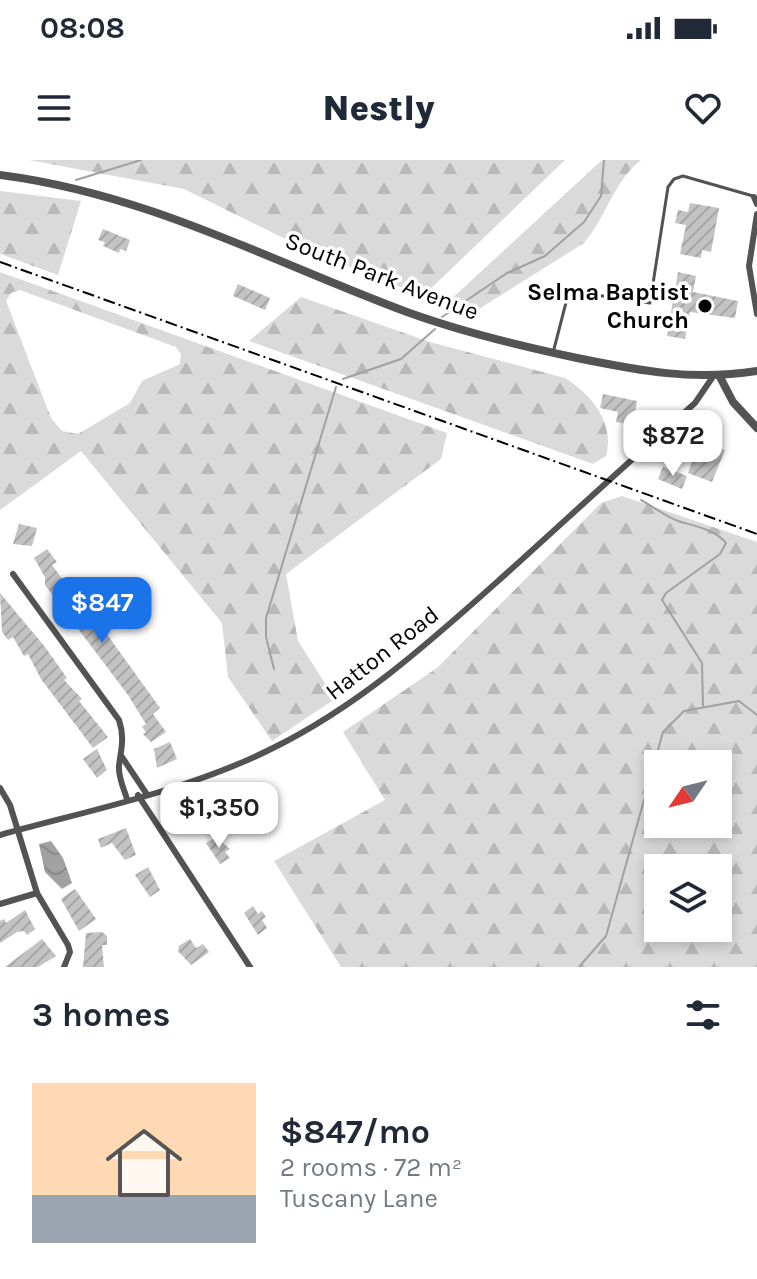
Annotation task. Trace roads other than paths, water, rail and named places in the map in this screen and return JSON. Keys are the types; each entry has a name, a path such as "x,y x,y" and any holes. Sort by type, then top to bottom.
{"street":[{"name":"South Park Avenue","path":"0,175 94,192 157,210 409,312 553,353 659,374 716,377 757,371"},
{"path":"757,214 753,252 757,314"},
{"path":"716,377 733,402 757,428"},
{"name":"Hatton Road","path":"0,835 127,799 269,750 323,721 380,683 695,403 716,377"},
{"path":"13,574 119,720 123,732 120,777 127,799"},
{"path":"122,757 250,967"},
{"path":"0,788 10,805 37,893 68,945 70,952 64,967"},
{"path":"0,904 37,893"}],"lane":[{"path":"553,353 569,291 650,303 668,187 674,179 683,176 755,200"}],"water":[{"path":"51,841 63,858 72,883 62,889 45,872 39,844"}],"waterway":[{"path":"76,180 141,160"},
{"path":"442,317 507,273 545,256 584,222 601,196 604,160"},
{"path":"343,379 401,359 435,329"},
{"path":"274,669 266,637 266,618 336,387"},
{"path":"641,500 676,520 711,532 726,543 720,554 666,593 662,600 702,663 703,706"},
{"path":"579,967 606,936 663,732 684,711 739,701 757,715"}],"railway":[{"path":"0,262 757,534"}],"place":[{"name":"Selma Baptist Church","path":"705,306"}]}
